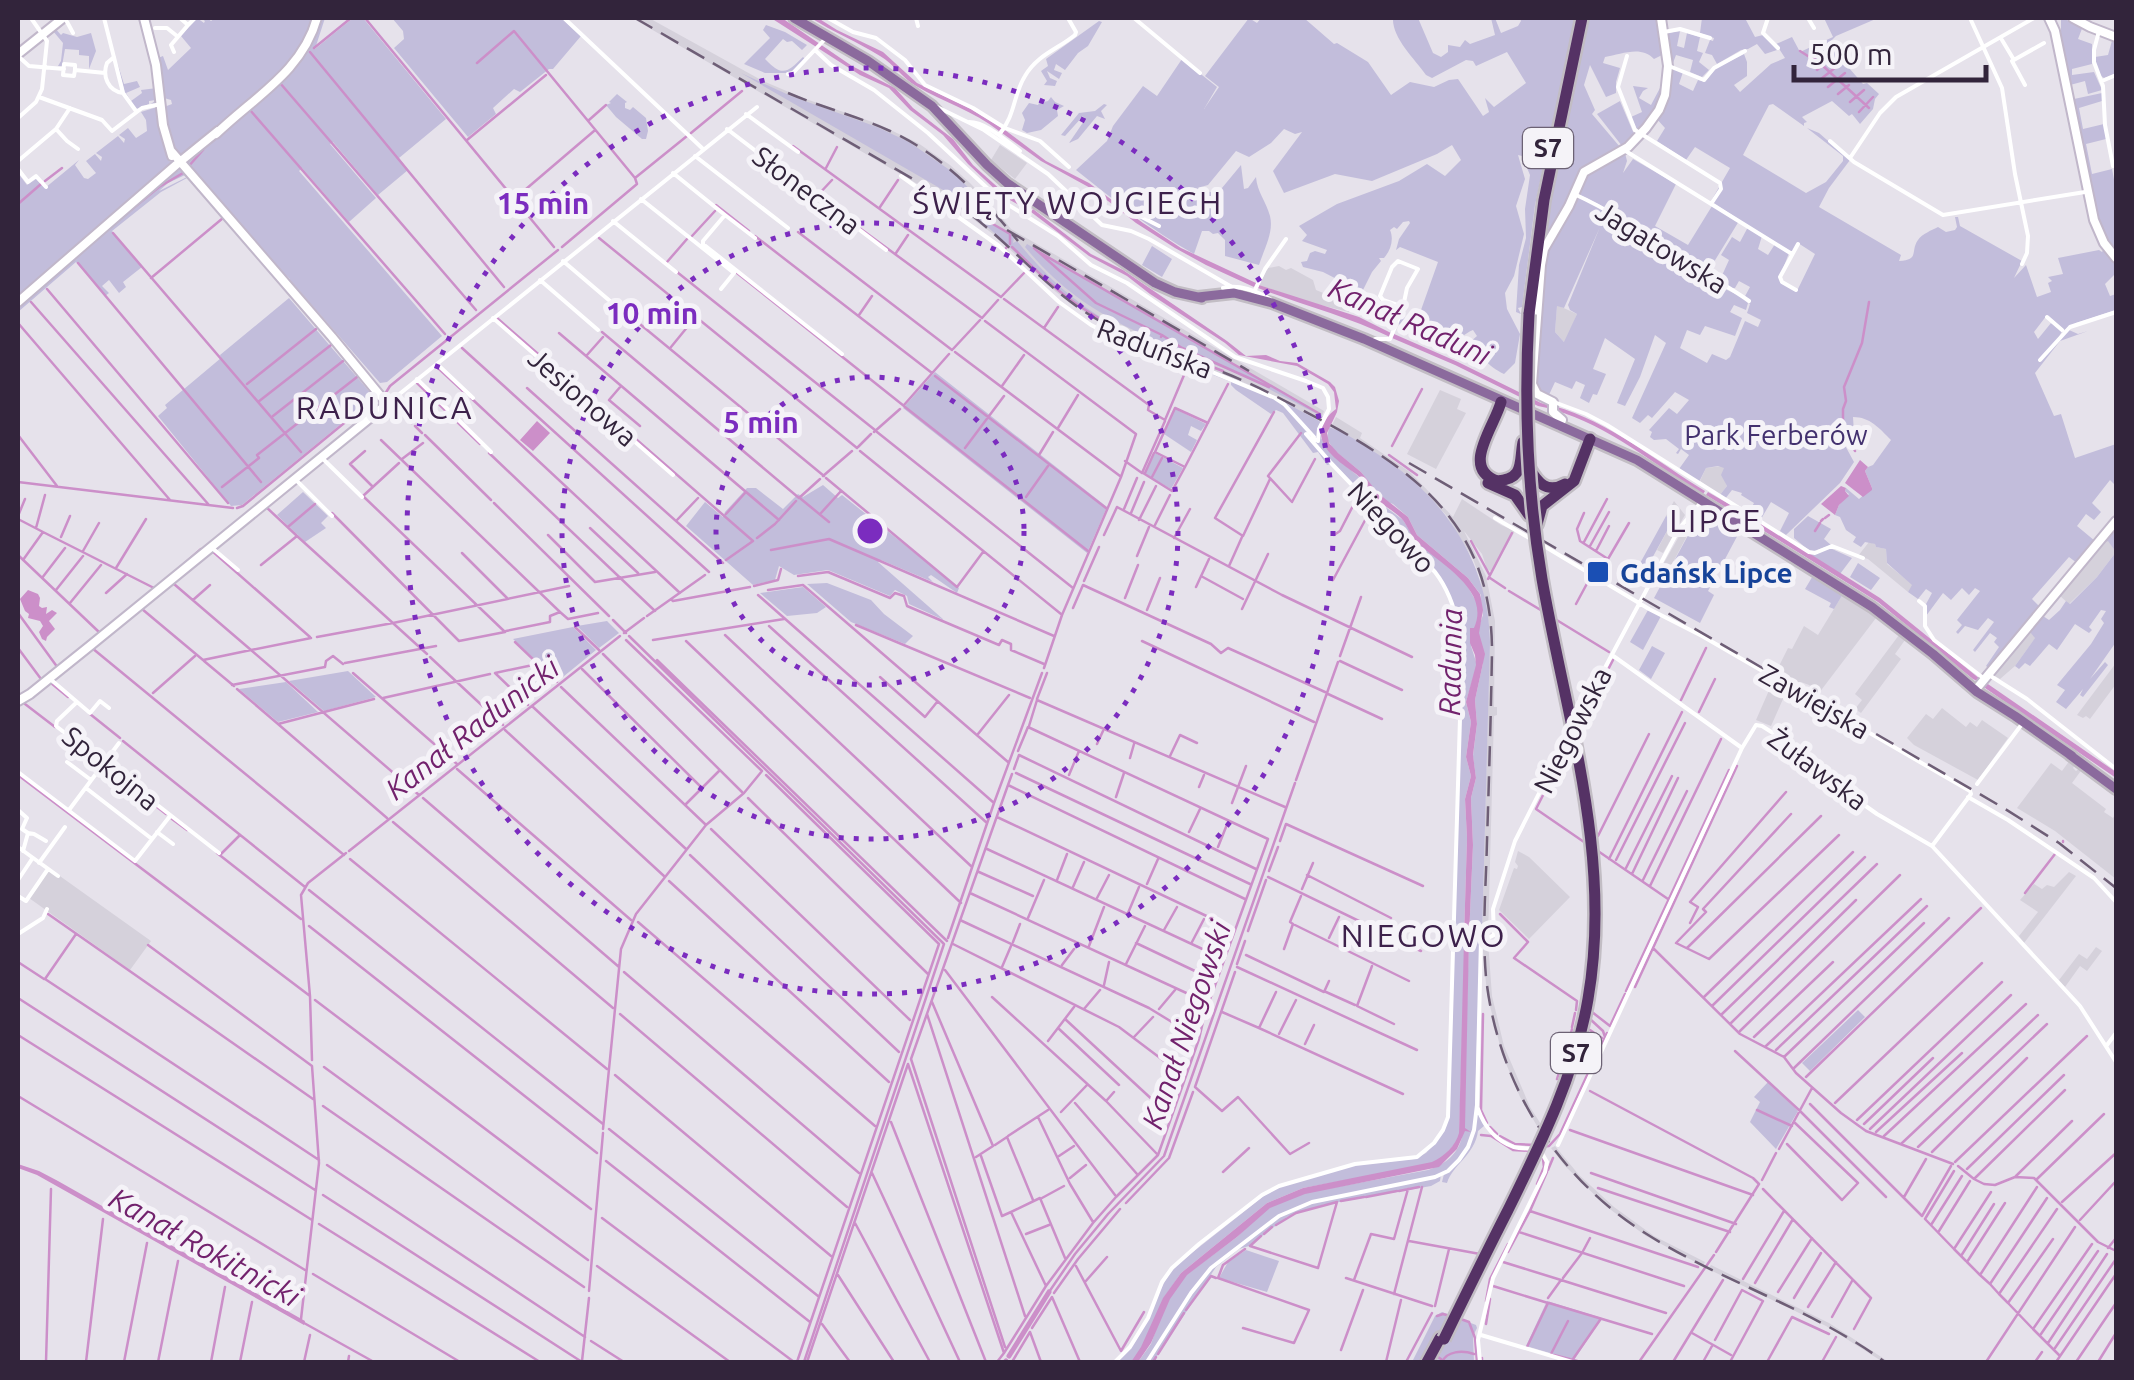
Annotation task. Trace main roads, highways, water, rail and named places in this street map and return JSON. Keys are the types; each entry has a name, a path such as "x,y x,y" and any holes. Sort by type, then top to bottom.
{"highway":[{"name":"S7","path":"1442,1338 1553,1106 1574,1040 1589,958 1588,846 1529,515 1522,390 1533,268 1580,18"},
{"name":"S7","path":"1430,1362 1552,1120 1570,1074 1594,958 1596,890 1591,836 1536,539 1526,386 1528,281 1543,177 1580,18"},
{"path":"1500,403 1476,454 1478,472 1486,482 1515,495 1529,515"},
{"path":"1489,428 1479,460 1483,472 1491,479 1503,481 1516,473 1523,442"},
{"path":"1536,539 1540,509 1572,484 1590,441"},
{"path":"1529,468 1541,484 1558,488 1571,478 1584,455"}],"main road":[{"path":"794,18 825,40 876,66 937,112 998,175 1155,283 1198,296 1257,290 1272,303 1364,339 1500,403 1637,460 1703,495 1712,507 1872,607 1952,674 2116,789"},
{"path":"937,112 954,119 958,135"},
{"path":"1500,403 1590,441"}],"waterway":[{"path":"314,48 351,18"},
{"path":"365,18 554,247"},
{"path":"477,63 514,31 635,178"},
{"path":"1800,51 1822,65 1869,108"},
{"path":"310,52 504,287"},
{"path":"1812,61 1819,53"},
{"path":"1817,70 1828,60"},
{"path":"1821,79 1836,67"},
{"path":"1828,87 1845,73"},
{"path":"467,140 546,75"},
{"path":"280,83 476,310"},
{"path":"1838,94 1849,85"},
{"path":"1850,102 1864,90"},
{"path":"691,133 742,91"},
{"path":"1859,112 1873,97"},
{"path":"589,120 606,105"},
{"path":"250,110 445,334"},
{"path":"519,195 594,131"},
{"path":"562,247 637,184 635,178 687,136"},
{"path":"793,146 1001,297"},
{"path":"826,168 837,147"},
{"path":"188,167 203,150"},
{"path":"45,181 62,168"},
{"path":"110,227 159,187 183,173"},
{"path":"818,195 832,180"},
{"path":"880,207 898,180"},
{"path":"18,204 41,184"},
{"path":"716,205 749,231"},
{"path":"969,210 1010,234 1010,244"},
{"path":"692,236 715,211"},
{"path":"151,278 223,218"},
{"path":"850,221 982,318"},
{"path":"798,232 952,350"},
{"path":"113,233 301,452"},
{"path":"896,253 908,235"},
{"path":"755,236 932,373"},
{"path":"599,238 857,448"},
{"path":"667,262 687,239"},
{"path":"1012,247 1061,292 1112,326 1223,371"},
{"path":"1034,248 1096,303 1162,335"},
{"path":"385,394 558,250"},
{"path":"1039,252 1320,414"},
{"path":"78,263 261,482"},
{"path":"677,272 875,430"},
{"path":"737,273 904,406"},
{"path":"1001,297 1024,273"},
{"path":"47,289 228,503"},
{"path":"859,315 872,296"},
{"path":"1004,299 1165,420 1187,368"},
{"path":"982,318 998,300"},
{"path":"31,302 209,505"},
{"path":"1855,451 1843,425 1844,387 1862,343 1869,302"},
{"path":"618,306 824,476"},
{"path":"1044,328 1058,307"},
{"path":"497,318 753,541"},
{"path":"953,349 980,320"},
{"path":"985,321 1136,434 1044,668"},
{"path":"18,323 170,500"},
{"path":"671,347 689,325"},
{"path":"247,384 316,329"},
{"path":"602,332 799,498"},
{"path":"559,333 779,520"},
{"path":"587,355 603,337"},
{"path":"1161,337 1269,387"},
{"path":"258,402 331,345"},
{"path":"462,348 709,572"},
{"path":"955,352 1120,476"},
{"path":"904,405 949,354"},
{"path":"1002,386 1024,355"},
{"path":"273,416 343,361"},
{"path":"438,368 465,393"},
{"path":"935,376 1106,508"},
{"path":"222,487 357,377"},
{"path":"417,383 480,444"},
{"path":"1208,423 1175,408 1155,452 1185,467 1228,384"},
{"path":"621,386 609,400 640,426"},
{"path":"527,388 723,563"},
{"path":"1392,446 1422,389"},
{"path":"1058,428 1078,395"},
{"path":"965,448 1004,396"},
{"path":"237,508 376,397"},
{"path":"471,398 680,593"},
{"name":"Kanał Radunicki","path":"392,405 412,423"},
{"path":"905,407 1088,551"},
{"path":"874,432 900,409"},
{"path":"1270,479 1243,536 1215,518 1274,412"},
{"path":"1125,461 1142,473 1165,421"},
{"name":"Kanał Radunicki","path":"415,426 422,433"},
{"path":"877,432 1073,588"},
{"path":"1039,455 1053,432"},
{"path":"1301,433 1268,476 1292,502 1315,459"},
{"path":"858,447 871,434"},
{"path":"18,435 57,486"},
{"name":"Kanał Radunicki","path":"425,435 491,500"},
{"path":"381,440 560,612"},
{"path":"402,459 423,443"},
{"path":"365,451 350,464 373,487"},
{"path":"823,476 852,451"},
{"path":"860,451 1061,614"},
{"path":"489,453 655,611"},
{"path":"1145,473 1154,453"},
{"path":"1389,455 1417,475"},
{"path":"1152,477 1162,458"},
{"path":"363,496 399,463"},
{"path":"1026,497 1048,466"},
{"path":"1143,473 1172,491 1185,467"},
{"path":"826,478 957,587 983,552"},
{"path":"1124,509 1137,478"},
{"path":"799,498 820,479"},
{"path":"18,482 233,508"},
{"path":"1131,513 1144,482"},
{"path":"1139,520 1156,486"},
{"path":"821,513 841,491"},
{"path":"726,514 745,493"},
{"path":"36,528 45,495"},
{"path":"1155,525 1170,495"},
{"path":"332,513 459,641 505,632 364,497"},
{"path":"677,520 698,498"},
{"path":"1334,535 1357,498"},
{"path":"18,516 25,499"},
{"path":"801,499 829,522"},
{"path":"1584,542 1607,499"},
{"path":"757,538 796,501"},
{"name":"Kanał Radunicki","path":"494,503 609,616"},
{"path":"289,526 315,504"},
{"path":"265,506 296,535"},
{"path":"1104,535 1117,507 1282,595 1412,657"},
{"path":"1174,538 1190,509"},
{"path":"1333,580 1370,511"},
{"path":"1590,546 1609,512"},
{"path":"1584,513 1577,529 1580,541 1608,559 1629,523"},
{"path":"1825,518 1829,515"},
{"path":"61,537 70,516"},
{"path":"18,519 43,532"},
{"path":"116,568 146,519"},
{"path":"83,551 99,523"},
{"path":"1815,531 1820,523"},
{"path":"1596,551 1609,526"},
{"path":"1137,556 1149,527"},
{"path":"590,528 638,573"},
{"path":"23,560 43,532 154,588"},
{"path":"1488,579 1512,533"},
{"path":"548,535 595,582 655,572"},
{"path":"261,565 297,536 427,654"},
{"path":"1229,566 1242,537"},
{"path":"2097,550 2106,537"},
{"path":"771,550 829,539 1054,636"},
{"path":"726,560 753,541"},
{"path":"1471,541 1489,574"},
{"path":"1084,581 1099,547"},
{"path":"42,578 65,548"},
{"path":"169,577 201,549"},
{"path":"211,550 310,637"},
{"path":"462,553 507,598"},
{"path":"1242,609 1268,554"},
{"path":"18,555 100,633"},
{"path":"56,590 83,556"},
{"path":"1196,587 1209,559"},
{"path":"70,603 101,565"},
{"path":"1125,598 1138,565"},
{"path":"754,586 778,580 781,569"},
{"path":"798,576 828,572 890,598 895,593 904,596 907,606 999,645 1002,640 1011,644 1011,650 1044,664"},
{"path":"106,593 127,574"},
{"path":"647,616 705,575"},
{"path":"1201,576 1243,599"},
{"path":"1147,610 1160,578"},
{"path":"1490,578 1505,588"},
{"path":"1576,604 1590,578"},
{"path":"174,584 251,650 311,638"},
{"path":"193,600 210,585"},
{"path":"768,590 803,585 1008,762"},
{"path":"1073,608 1083,585 1211,644 1221,653 1228,648 1325,692"},
{"path":"317,637 569,586"},
{"path":"671,599 750,587"},
{"path":"1509,591 1544,612"},
{"path":"758,595 994,803"},
{"name":"Kanał Niegowski","path":"1340,656 1361,597"},
{"path":"142,609 203,660 251,650 419,795"},
{"path":"506,631 550,622 550,616 560,612 568,619 598,613"},
{"path":"18,613 58,668"},
{"path":"624,633 644,618"},
{"path":"653,640 784,619"},
{"path":"1555,619 1609,652"},
{"name":"Kanał Radunicki","path":"613,620 626,633"},
{"path":"856,625 1030,698"},
{"path":"769,626 987,823"},
{"path":"575,627 599,650"},
{"path":"725,635 972,867"},
{"name":"Kanał Radunicki","path":"349,851 620,636"},
{"path":"629,636 944,944 804,1362"},
{"path":"603,1129 621,949 636,914 706,825 744,793 762,771 626,640"},
{"path":"686,641 961,903"},
{"path":"1142,641 1314,722"},
{"path":"515,642 557,682"},
{"path":"345,663 436,646"},
{"path":"18,648 41,679"},
{"path":"92,648 344,855"},
{"path":"1681,700 1706,648"},
{"path":"603,654 742,792"},
{"path":"153,693 195,656"},
{"path":"232,685 325,667 333,656 343,664"},
{"path":"430,657 503,725"},
{"path":"657,660 947,941"},
{"path":"1578,728 1613,660"},
{"path":"204,661 234,686"},
{"path":"1340,661 1402,690"},
{"name":"Kanał Niegowski","path":"1296,780 1338,662"},
{"path":"528,705 495,673 533,665"},
{"path":"582,669 702,788"},
{"path":"353,673 457,764"},
{"path":"948,938 1042,673"},
{"path":"1037,699 1047,673"},
{"path":"383,698 490,674"},
{"path":"880,677 925,717 937,702"},
{"path":"1699,712 1715,679"},
{"path":"51,683 68,697"},
{"name":"Kanał Raduni","path":"1985,685 2116,775"},
{"path":"561,687 705,824"},
{"path":"237,689 278,724"},
{"path":"1328,694 1382,719"},
{"path":"978,734 1009,695"},
{"path":"374,699 278,724 387,818"},
{"path":"1029,726 1037,700 1285,807"},
{"path":"25,704 55,727"},
{"path":"533,707 686,849"},
{"path":"1609,859 1682,712"},
{"path":"90,714 120,738"},
{"path":"1616,860 1685,723"},
{"path":"1004,1353 1046,1286 1093,1223 1158,1155 1268,839 1028,727 1018,751"},
{"path":"505,730 664,876"},
{"path":"1097,744 1103,731"},
{"path":"1598,836 1649,734"},
{"path":"1170,756 1180,735 1197,743"},
{"path":"1650,886 1721,739"},
{"path":"123,741 305,887"},
{"path":"1130,758 1134,744"},
{"path":"1569,744 1536,809 1584,842"},
{"path":"1069,775 1079,751"},
{"path":"89,754 100,762"},
{"path":"1014,769 1019,755 1256,869"},
{"path":"1232,803 1246,766"},
{"path":"1635,987 1737,766"},
{"path":"457,769 631,920"},
{"path":"1626,991 1729,770"},
{"path":"686,804 719,771"},
{"path":"1016,773 1250,884"},
{"path":"1116,797 1124,773"},
{"path":"1012,774 1008,785 1245,899"},
{"path":"18,775 310,996"},
{"path":"766,775 939,944 797,1362"},
{"path":"1199,787 1204,775"},
{"path":"1626,868 1672,776"},
{"path":"1632,874 1678,778"},
{"path":"126,783 166,814"},
{"name":"Kanał Niegowski","path":"1049,1292 1108,1214 1164,1156 1295,783"},
{"path":"1005,1347 911,1059 1008,785"},
{"path":"1643,880 1687,791"},
{"path":"1690,923 1698,907 1690,902 1786,792"},
{"path":"423,798 619,967"},
{"path":"748,798 928,974"},
{"path":"1189,832 1200,809"},
{"path":"1791,814 1676,943 1709,959 1839,835"},
{"path":"1687,948 1821,816"},
{"path":"997,817 1234,929"},
{"path":"172,819 187,830"},
{"path":"393,822 613,1008"},
{"path":"1218,847 1228,822"},
{"path":"1280,841 1286,824 1423,886"},
{"path":"711,829 910,1020"},
{"path":"221,854 240,835"},
{"path":"1269,871 1278,847"},
{"path":"987,849 1224,959"},
{"path":"1595,849 1668,899"},
{"path":"1704,997 1853,852"},
{"path":"217,853 301,919"},
{"name":"Kanał Radunicki","path":"312,1060 301,895 308,883 346,853"},
{"path":"1057,880 1067,854"},
{"path":"2025,893 2055,854"},
{"path":"690,855 899,1052"},
{"path":"1712,1006 1865,857"},
{"path":"350,859 607,1069"},
{"path":"1147,884 1158,859"},
{"path":"1073,887 1084,862"},
{"path":"1302,889 1313,863"},
{"path":"1721,1015 1877,864"},
{"path":"979,872 1033,896"},
{"path":"1097,898 1109,875"},
{"path":"1307,875 1391,918"},
{"path":"1740,1031 1900,875"},
{"path":"1268,877 1421,951"},
{"path":"1028,918 1044,880"},
{"path":"1248,931 1266,880"},
{"path":"669,881 889,1082"},
{"path":"1128,913 1139,887"},
{"path":"309,890 603,1124"},
{"path":"970,893 1208,1003"},
{"path":"1284,949 1301,896"},
{"path":"1766,1046 1921,899"},
{"path":"1730,1024 1856,900"},
{"path":"1776,1050 1927,906"},
{"path":"1089,946 1104,907"},
{"path":"1164,930 1177,907"},
{"path":"1806,1077 1981,908"},
{"path":"48,914 313,1099"},
{"path":"1500,914 1528,942 1514,958 1577,1001 1576,1010"},
{"path":"1329,938 1339,917"},
{"path":"1793,1069 1949,918"},
{"path":"1192,942 1204,919"},
{"path":"960,920 1149,1008 1198,1038"},
{"path":"638,922 875,1126"},
{"path":"1784,1057 1924,923"},
{"path":"1013,942 1020,924"},
{"path":"1295,925 1409,981"},
{"path":"309,926 597,1153"},
{"path":"1126,964 1145,926"},
{"path":"76,934 45,979 319,1160"},
{"path":"1237,964 1245,941"},
{"path":"1136,943 1216,981"},
{"path":"953,944 1119,1027 1184,1076"},
{"name":"Kanał Radunicki","path":"148,945 312,1066 319,1163 301,1319"},
{"path":"1002,967 1011,946"},
{"path":"1653,948 1740,1034 1784,1057 1796,1073 1841,1113 1866,1131 1953,1164"},
{"path":"1062,965 1074,949"},
{"path":"1246,955 1324,992 1329,981"},
{"path":"18,962 44,979"},
{"path":"1104,985 1109,962"},
{"path":"1754,1037 1833,962"},
{"path":"1835,1103 1982,963"},
{"path":"1372,966 1357,1006 1394,1024"},
{"path":"1237,967 1417,1050"},
{"path":"945,970 1115,1195"},
{"path":"624,972 859,1173"},
{"path":"1235,972 1195,1087 1222,1111 1238,1097 1290,1154 1309,1143"},
{"path":"1857,1120 2002,982"},
{"path":"1084,1009 1100,990"},
{"path":"1159,1009 1175,990"},
{"path":"1276,992 1259,1028 1403,1094"},
{"path":"1326,992 1355,1005"},
{"path":"1592,1012 1610,1026 1625,994"},
{"path":"1870,1129 2011,995"},
{"path":"992,997 1106,1101 1157,1154"},
{"path":"18,998 315,1190"},
{"path":"315,1000 591,1209"},
{"path":"1279,1034 1296,1000"},
{"path":"932,1002 993,1146 976,1157"},
{"path":"1884,1136 2026,1004"},
{"path":"1048,1041 1074,1007"},
{"path":"1222,1012 1259,1028"},
{"path":"1572,1027 1575,1013"},
{"path":"620,1014 847,1207"},
{"path":"927,1014 1025,1316"},
{"path":"1483,1014 1481,1110 1487,1123"},
{"path":"1901,1144 2038,1015"},
{"path":"1134,1037 1153,1017"},
{"path":"1065,1019 1170,1116"},
{"path":"1590,1019 1605,1037"},
{"path":"1918,1147 2047,1024"},
{"path":"1305,1044 1314,1025"},
{"path":"1058,1028 1119,1085"},
{"path":"1569,1041 1572,1029"},
{"path":"1590,1030 1602,1038"},
{"path":"1599,1050 1607,1033"},
{"path":"18,1035 312,1220"},
{"path":"1955,1162 2087,1036"},
{"path":"1583,1042 1598,1052"},
{"path":"1563,1060 1568,1044"},
{"path":"1735,1051 1886,1197"},
{"path":"1876,1132 1962,1053"},
{"path":"1591,1068 1597,1055"},
{"path":"1864,1124 1933,1058"},
{"path":"1932,1152 2027,1058"},
{"path":"1557,1079 1562,1063"},
{"path":"807,1362 908,1064 1004,1353 997,1362"},
{"path":"324,1067 588,1260"},
{"path":"1542,1147 1549,1146 1560,1134 1589,1071"},
{"path":"615,1075 831,1256"},
{"path":"1967,1169 2064,1075"},
{"path":"1061,1112 1087,1085"},
{"path":"1779,1149 1812,1088"},
{"path":"1974,1179 2065,1090"},
{"path":"1590,1091 1759,1184"},
{"path":"1107,1100 1114,1092"},
{"path":"1126,1203 1169,1158 1193,1092"},
{"path":"18,1096 305,1270"},
{"path":"1075,1103 1137,1174"},
{"path":"1810,1104 1922,1216 1951,1166"},
{"path":"323,1106 584,1287"},
{"path":"1008,1136 1048,1110"},
{"path":"1757,1110 1792,1126"},
{"path":"2037,1179 2104,1114"},
{"path":"1038,1117 1093,1222"},
{"path":"2016,1176 2072,1121"},
{"path":"891,1122 986,1362"},
{"path":"1787,1144 1842,1200 1858,1183 1794,1122"},
{"path":"1490,1127 1497,1134"},
{"path":"609,1129 818,1296"},
{"path":"1570,1130 1753,1195"},
{"path":"589,1291 603,1133"},
{"path":"1481,1135 1491,1136 1513,1150 1533,1151"},
{"path":"1500,1136 1515,1144 1535,1145"},
{"path":"995,1145 1007,1137 1033,1200"},
{"path":"1059,1156 1074,1146"},
{"path":"1223,1172 1249,1148"},
{"path":"1762,1180 1776,1153"},
{"path":"2062,1202 2116,1153"},
{"path":"981,1156 1002,1216 1011,1212 1046,1286"},
{"path":"1548,1170 1553,1158"},
{"path":"1537,1184 1543,1159"},
{"path":"1904,1197 1926,1159"},
{"path":"606,1161 810,1322"},
{"path":"327,1165 585,1337"},
{"path":"1070,1178 1086,1165"},
{"path":"1958,1166 1984,1184 1995,1185 2015,1177 2034,1178 2098,1242 2116,1251"},
{"path":"1954,1171 1925,1219 1954,1249"},
{"path":"1508,1252 1547,1172"},
{"path":"872,1173 960,1362"},
{"path":"1591,1173 1736,1224"},
{"path":"1931,1225 1962,1176"},
{"path":"1939,1231 1970,1181"},
{"path":"2080,1220 2116,1181"},
{"path":"1716,1252 1759,1184"},
{"path":"1042,1198 1064,1186"},
{"path":"1399,1191 1419,1187"},
{"path":"1394,1294 1422,1187"},
{"path":"1990,1284 1980,1275 2037,1187"},
{"path":"1598,1188 1730,1232"},
{"path":"46,1362 51,1189"},
{"path":"1354,1280 1371,1234 1394,1239 1408,1189"},
{"path":"1763,1189 1871,1298 1854,1329"},
{"path":"1366,1197 1397,1191"},
{"path":"1961,1256 1954,1249 1991,1192"},
{"path":"323,1195 582,1362"},
{"path":"1341,1201 1364,1197"},
{"path":"1011,1212 1040,1198 1065,1258"},
{"path":"1999,1294 1990,1284 2047,1198"},
{"path":"1261,1236 1250,1246 1318,1268 1337,1202 1296,1213 1276,1225"},
{"path":"1980,1275 1967,1262 2005,1203"},
{"path":"1966,1261 1961,1256 1994,1204"},
{"path":"1054,1293 1120,1209"},
{"path":"2008,1303 1999,1294 2057,1209"},
{"path":"1530,1211 1698,1267"},
{"path":"1743,1279 1784,1211"},
{"path":"602,1218 794,1362"},
{"path":"86,1362 103,1219"},
{"path":"1755,1283 1793,1219"},
{"path":"855,1223 930,1362"},
{"path":"319,1224 540,1362"},
{"path":"1026,1234 1049,1225"},
{"path":"1264,1234 1272,1227"},
{"path":"1986,1362 2075,1227"},
{"path":"1519,1232 1684,1286"},
{"path":"1563,1278 1590,1238"},
{"path":"1778,1292 1812,1238"},
{"path":"2108,1248 2116,1238"},
{"path":"2032,1328 2008,1303 2053,1239"},
{"path":"1409,1241 1480,1254"},
{"path":"124,1362 147,1243"},
{"path":"1486,1301 1490,1279 1508,1244"},
{"path":"2060,1356 2033,1329 2092,1244"},
{"path":"1243,1328 1294,1343 1309,1310 1218,1278 1223,1265 1245,1249"},
{"path":"1435,1306 1449,1249"},
{"path":"2041,1334 2098,1251"},
{"path":"1794,1298 1821,1253"},
{"path":"2048,1343 2107,1254"},
{"path":"1639,1362 1714,1255"},
{"path":"1085,1282 1107,1257"},
{"path":"2055,1348 2116,1259"},
{"path":"158,1362 178,1261"},
{"path":"1503,1262 1561,1280 1548,1298"},
{"path":"1808,1307 1836,1262"},
{"path":"597,1266 730,1362"},
{"path":"1076,1266 1121,1351 1144,1312"},
{"path":"313,1274 460,1362"},
{"path":"2056,1362 2116,1274"},
{"path":"838,1275 894,1362"},
{"path":"1186,1310 1211,1276 1216,1278"},
{"path":"1346,1278 1432,1306"},
{"path":"1561,1280 1666,1313"},
{"path":"1673,1362 1723,1280"},
{"path":"1832,1317 1852,1281"},
{"path":"1493,1286 1548,1303 1527,1347"},
{"path":"211,1362 225,1287"},
{"path":"1341,1350 1363,1290"},
{"path":"1715,1340 1742,1290 1763,1301 1730,1362"},
{"name":"Kanał Niegowski","path":"1009,1356 1049,1292"},
{"path":"1032,1328 1052,1297 1080,1362"},
{"path":"582,1361 589,1298"},
{"path":"1486,1324 1490,1299"},
{"path":"1386,1362 1401,1300"},
{"path":"240,1362 252,1302"},
{"path":"1549,1303 1652,1334"},
{"path":"2076,1362 2116,1303"},
{"path":"1158,1354 1184,1313"},
{"path":"1406,1362 1432,1313"},
{"path":"1437,1316 1450,1316"},
{"path":"1767,1362 1792,1317 1829,1334"},
{"path":"1458,1318 1469,1322 1477,1362"},
{"path":"1573,1359 1600,1320"},
{"path":"1551,1354 1568,1321"},
{"name":"Kanał Rokitnicki","path":"304,1323 374,1362"},
{"path":"822,1324 850,1362"},
{"path":"1030,1332 1041,1362"},
{"path":"1012,1362 1030,1332"},
{"path":"1692,1333 1731,1355"},
{"path":"2098,1362 2116,1333"},
{"path":"304,1362 310,1335"},
{"path":"1822,1362 1836,1337"},
{"path":"591,1341 624,1362"},
{"path":"1703,1362 1712,1346"},
{"path":"1442,1362 1455,1352 1474,1354"},
{"path":"2035,1362 2042,1352"},
{"path":"1554,1355 1581,1362"},
{"path":"348,1362 349,1356"},
{"path":"1153,1362 1156,1357"}],"railway":[{"path":"635,18 956,204 1078,308 1144,342 1249,383 1321,420 1389,461 1444,510 1464,538 1479,571 1489,608 1492,651 1486,977 1492,1016 1518,1089 1558,1155 1613,1210 1674,1250 1827,1326 1885,1362"},
{"path":"788,93 877,126 928,152 975,193 1018,241"},
{"path":"1007,230 1249,371"},
{"path":"1409,463 2002,807 2059,843 2116,888"}],"place":[{"name":"Gdańsk Lipce","path":"1598,572"}],"district":[{"name":"ŚWIĘTY WOJCIECH","path":"1068,202"},
{"name":"RADUNICA","path":"385,407"},
{"name":"LIPCE","path":"1716,520"},
{"name":"NIEGOWO","path":"1424,935"}],"park label":[{"name":"Park Ferberów","path":"1776,434"}],"water label":[{"name":"Radunia","path":"1450,662"}]}
